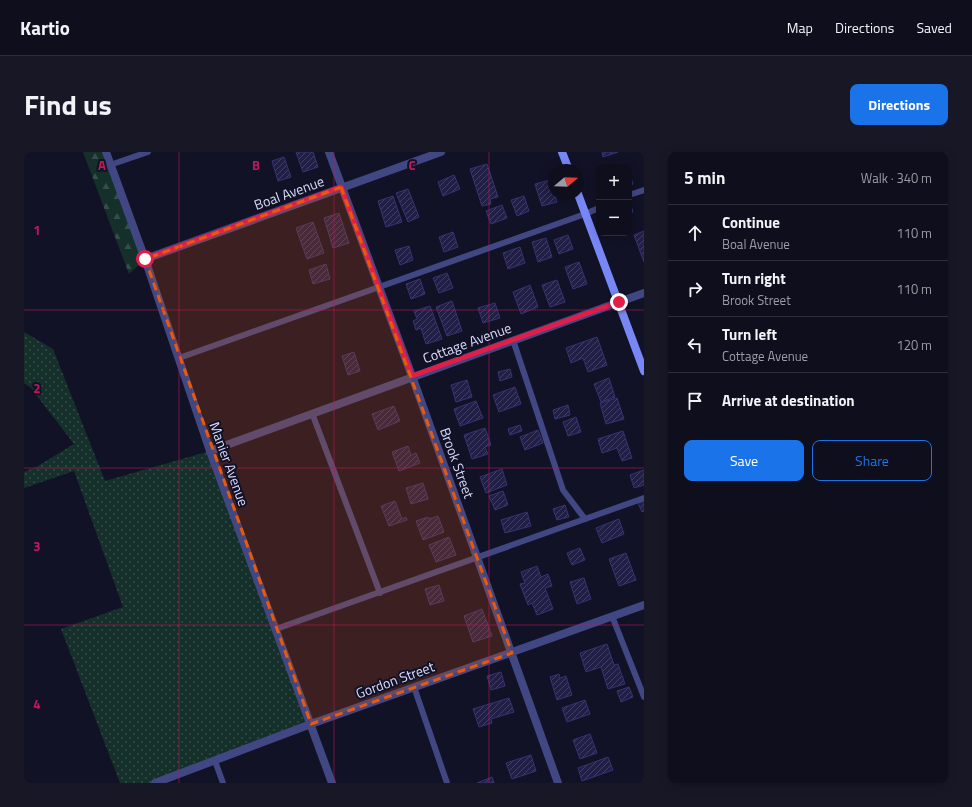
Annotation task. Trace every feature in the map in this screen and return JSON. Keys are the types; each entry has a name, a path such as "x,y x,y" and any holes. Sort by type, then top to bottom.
{"street":[{"name":"Manier Avenue","path":"106,152 145,259 210,451 332,783"},
{"name":"Brook Street","path":"328,152 412,376 558,783"},
{"name":"Boal Avenue","path":"145,259 441,152"},
{"path":"562,152 566,164"},
{"path":"580,200 644,371"},
{"name":"Cottage Avenue","path":"210,451 412,376 644,293"},
{"name":"Gordon Street","path":"156,783 311,724 644,605"}],"lane":[{"path":"110,165 148,152"},
{"path":"632,194 644,190"},
{"path":"179,358 596,209"},
{"path":"512,340 563,490 585,519"},
{"path":"312,413 380,593"},
{"path":"276,629 644,498"},
{"path":"612,616 644,697"},
{"path":"414,687 447,783"},
{"path":"215,761 223,783"}],"highlighted area":[{"path":"341,187 512,653 311,724 145,259"}],"green space":[{"path":"83,152 106,152 145,259 129,274"},
{"path":"24,332 53,349 105,481 210,451 311,724 155,783 120,783 61,629 123,607 74,471 24,488 24,472 38,466 74,444 31,388 24,383"}],"building":[{"path":"296,152 313,152 318,167 303,172"},
{"path":"602,152 618,152 603,157"},
{"path":"284,157 291,177 278,181 272,161"},
{"path":"487,164 498,197 490,199 491,204 482,206 470,169"},
{"path":"454,175 460,189 443,196 438,182"},
{"path":"548,181 548,200 556,200 557,202 542,206 535,184"},
{"path":"408,189 419,217 408,222 396,193"},
{"path":"393,196 402,222 386,227 378,201"},
{"path":"524,196 529,211 517,216 511,200"},
{"path":"502,205 507,218 491,224 486,211"},
{"path":"339,213 349,243 333,248 324,218"},
{"path":"313,222 324,253 307,259 296,228"},
{"path":"644,231 644,262 634,235"},
{"path":"453,232 458,247 444,252 439,237"},
{"path":"568,235 573,249 559,254 554,240"},
{"path":"546,238 552,257 538,262 532,242"},
{"path":"409,246 413,260 400,265 395,250"},
{"path":"520,247 525,263 508,269 503,253"},
{"path":"579,262 587,284 573,289 565,267"},
{"path":"326,264 330,279 313,284 309,270"},
{"path":"447,273 453,288 439,293 433,278"},
{"path":"420,279 425,294 411,299 406,284"},
{"path":"557,280 565,302 550,307 542,285"},
{"path":"530,285 538,307 521,314 513,292"},
{"path":"452,301 462,331 447,336 436,307"},
{"path":"495,303 500,318 483,323 478,308"},
{"path":"430,306 442,339 426,344 421,328 416,330 413,321 417,319 414,311"},
{"path":"597,337 607,365 588,372 583,358 571,363 566,348"},
{"path":"354,352 360,371 348,375 342,356"},
{"path":"510,369 512,377 500,381 498,372"},
{"path":"609,378 615,397 601,402 594,384"},
{"path":"467,380 472,397 456,402 451,385"},
{"path":"515,387 521,404 499,412 493,395"},
{"path":"617,398 624,419 606,424 600,403"},
{"path":"476,401 483,418 460,426 454,409"},
{"path":"568,405 570,415 555,419 553,410"},
{"path":"394,406 400,421 378,430 372,414"},
{"path":"576,417 581,432 568,436 563,422"},
{"path":"520,425 522,431 510,435 508,429"},
{"path":"485,428 491,445 485,447 488,454 472,459 464,435"},
{"path":"538,430 543,443 525,450 520,437"},
{"path":"623,431 632,458 622,461 617,448 602,453 598,439"},
{"path":"408,446 411,455 416,453 420,463 399,471 392,452"},
{"path":"502,469 507,485 486,493 480,477"},
{"path":"644,470 644,485 634,488 630,475"},
{"path":"423,483 428,499 411,504 406,488"},
{"path":"503,491 508,505 495,510 489,496"},
{"path":"395,501 402,519 406,517 407,520 389,526 381,506"},
{"path":"644,501 644,511 642,512 638,503"},
{"path":"565,505 569,517 557,520 553,509"},
{"path":"527,512 531,526 505,533 501,520"},
{"path":"438,516 444,532 423,540 416,521 428,517 429,519"},
{"path":"619,519 624,534 602,543 596,528"},
{"path":"449,537 456,555 436,562 429,545"},
{"path":"580,548 585,560 572,565 567,553"},
{"path":"626,553 636,580 619,586 609,559"},
{"path":"537,566 541,577 548,574 552,586 545,588 553,609 537,615 532,603 528,605 520,584 525,583 521,572"},
{"path":"584,578 591,599 577,604 570,582"},
{"path":"439,585 444,601 430,605 425,589"},
{"path":"482,609 492,636 473,642 464,616"},
{"path":"607,644 614,665 618,664 625,684 608,689 601,667 586,672 580,653"},
{"path":"501,672 505,686 491,690 487,676"},
{"path":"559,674 560,678 566,676 572,695 557,700 550,677"},
{"path":"629,687 633,697 621,702 617,691"},
{"path":"509,698 514,712 491,719 492,723 479,727 473,709"},
{"path":"585,700 590,714 567,722 562,708"},
{"path":"590,734 597,753 580,759 573,740"},
{"path":"531,755 536,771 512,779 506,763"},
{"path":"608,757 613,770 582,781 578,768"},
{"path":"492,777 494,783 477,783"}],"route":[{"path":"145,259 341,187 412,376 619,302"}]}
